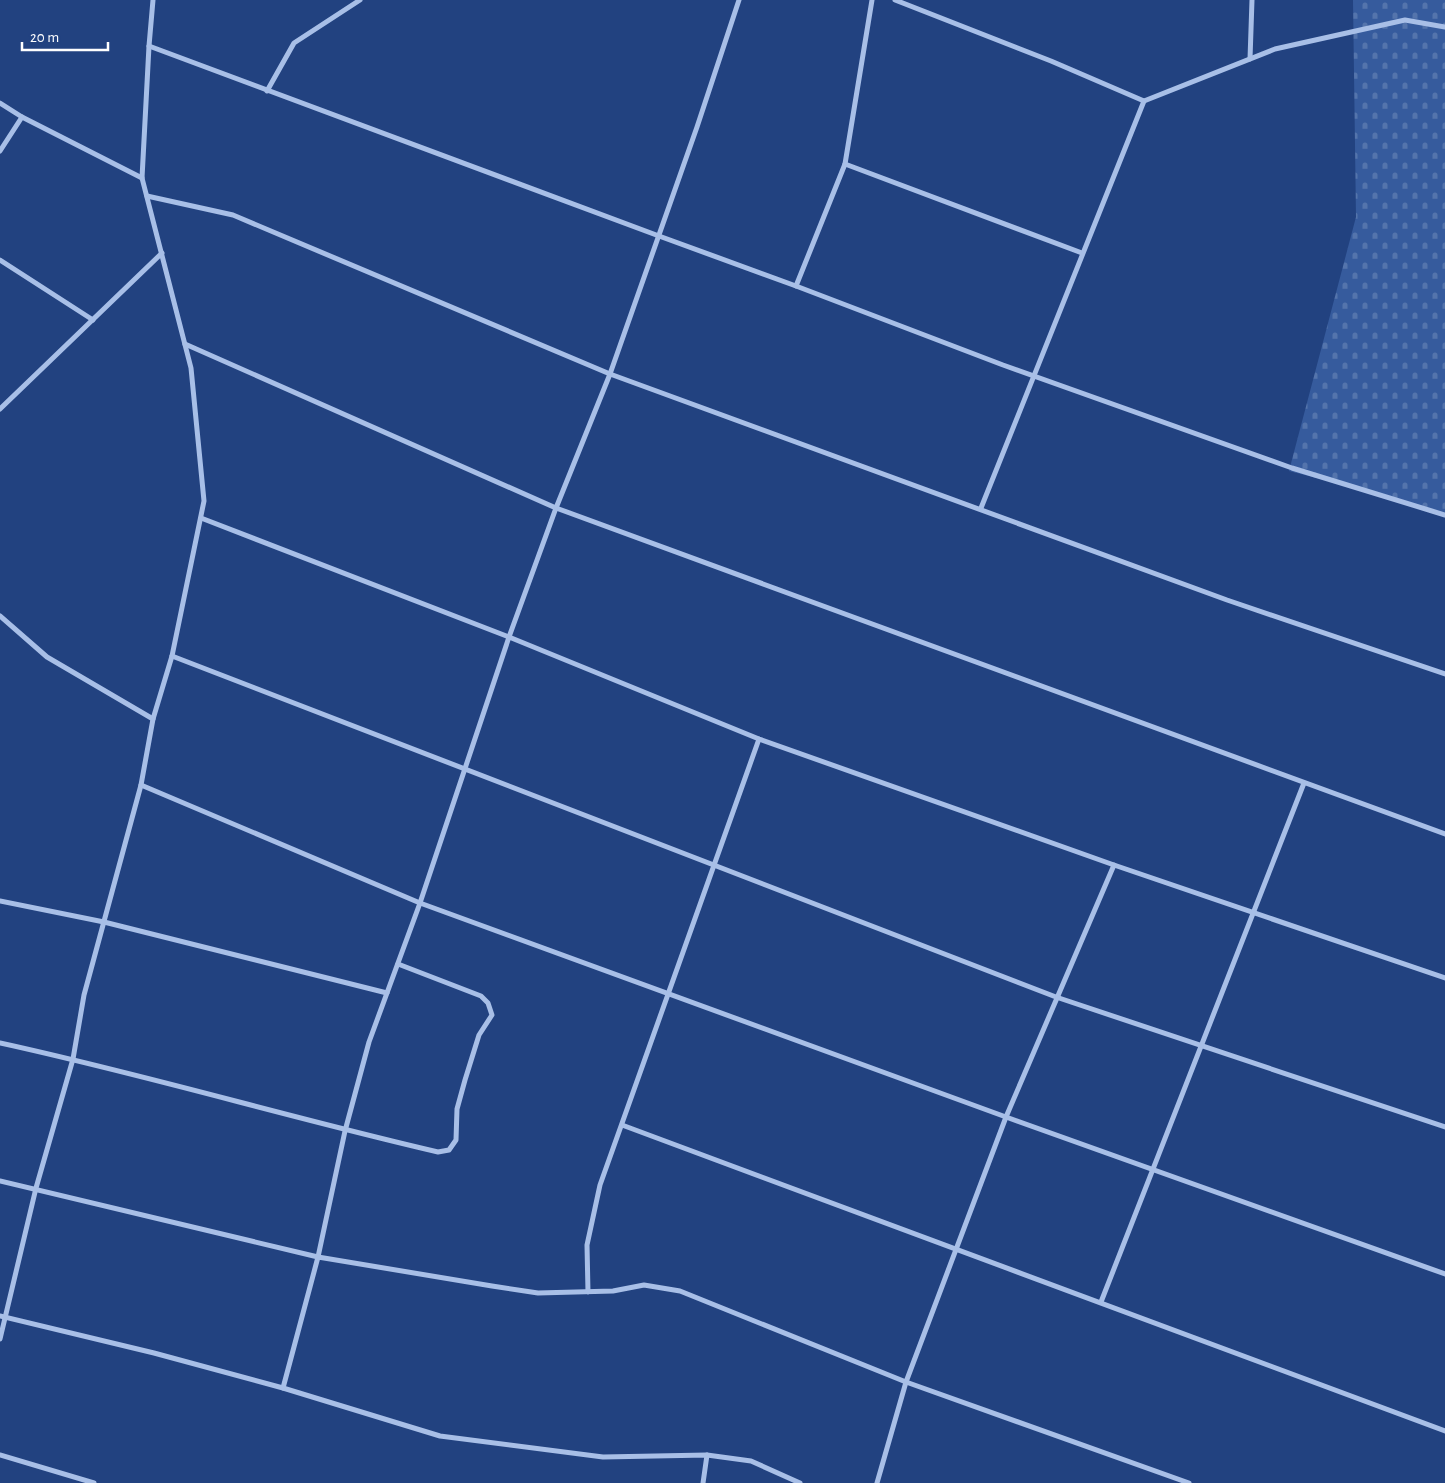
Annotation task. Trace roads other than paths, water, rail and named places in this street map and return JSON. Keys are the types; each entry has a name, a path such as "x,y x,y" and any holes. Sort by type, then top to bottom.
{"street":[{"path":"0,1339 3,1317 36,1188 73,1059 84,995 141,785 154,719 172,656 204,501 190,368 142,178 153,0"},
{"path":"267,91 294,43 360,0"},
{"path":"282,1388 318,1257 346,1131 369,1042 420,903 509,637 556,508 610,374 697,127 739,0"},
{"path":"796,286 845,164 872,0"},
{"path":"895,0 1051,61 1144,101 1275,49 1405,20 1445,27"},
{"path":"1250,59 1252,0"},
{"path":"149,46 1034,375 1292,468 1445,515"},
{"path":"981,508 1144,101"},
{"path":"0,103 22,117 142,178"},
{"path":"0,151 22,117"},
{"path":"845,164 1082,254"},
{"path":"147,196 233,216 610,374 981,508 1228,600 1445,674"},
{"path":"0,409 162,253"},
{"path":"0,260 93,320"},
{"path":"185,344 556,508 1445,834"},
{"path":"201,518 509,637 759,739 1114,865 1445,978"},
{"path":"0,616 47,657 154,719"},
{"path":"172,656 1056,997 1445,1127"},
{"path":"588,1292 587,1246 600,1185 759,739"},
{"path":"1101,1302 1304,783"},
{"path":"141,785 420,903 1006,1117 1445,1274"},
{"path":"877,1483 906,1382 1006,1117 1114,865"},
{"path":"0,901 104,922 387,993"},
{"path":"0,1043 73,1059 346,1131 438,1152 449,1150 456,1140 457,1109 464,1080 479,1035 492,1015 488,1003 481,996 398,964"},
{"path":"622,1125 1445,1431"},
{"path":"0,1180 318,1257 538,1293 612,1291 644,1285 680,1291 906,1382 1188,1483"},
{"path":"3,1317 154,1353 282,1388 440,1436 603,1457 707,1455 751,1461 800,1483"},
{"path":"703,1483 707,1455"},
{"path":"0,1456 94,1483"}]}
